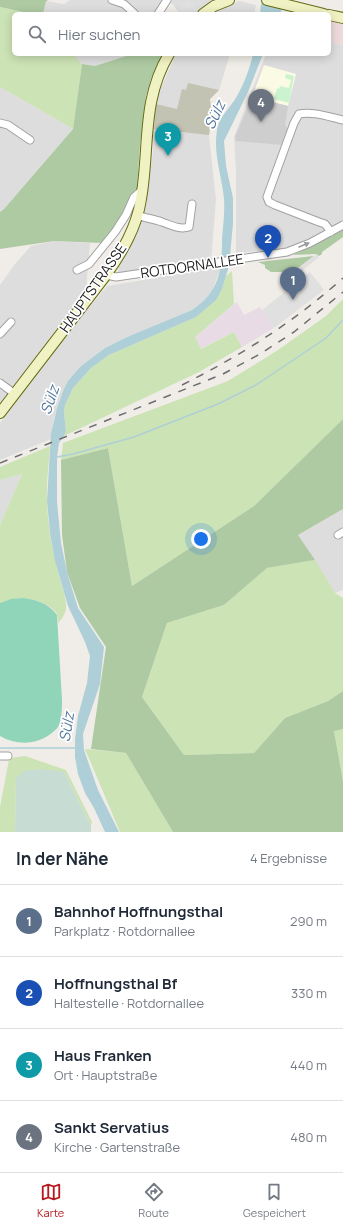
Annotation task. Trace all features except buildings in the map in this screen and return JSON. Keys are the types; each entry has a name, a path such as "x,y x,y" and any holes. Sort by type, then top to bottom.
{"main road":[{"path":"206,12 214,6 229,0"},
{"path":"267,0 316,12"},
{"path":"331,15 343,18"},
{"name":"HAUPTSTRASSE","path":"0,413 106,276 123,248 137,216 143,189 150,105 156,80 168,56"}],"street":[{"path":"112,0 124,4 133,12"},
{"path":"159,12 167,0"},
{"path":"331,232 325,224 275,205 267,200 267,197 294,123 299,114 311,113 343,120"},
{"path":"0,124 8,125 30,140"},
{"path":"77,270 88,264 115,232 126,215 134,197 143,189"},
{"path":"137,216 184,229 189,227 192,204"},
{"name":"ROTDORNALLEE","path":"106,276 116,277 287,252 310,243 343,225"},
{"path":"0,334 11,322"},
{"path":"0,384 14,394"}],"shaded area":[{"path":"70,0 219,0 200,12 178,12 170,1 163,12 43,12 46,1 64,4"},
{"path":"189,0 199,11 180,12 178,10"},
{"path":"239,1 256,5 254,12 213,12"},
{"path":"331,21 343,23 343,45 331,42"},
{"path":"331,42 343,45 343,220 292,248 236,253 236,172 234,137 265,56 331,56"},
{"path":"75,56 126,56 95,66 82,64"},
{"path":"175,56 229,56 219,90 210,99 212,116 209,135 216,200 211,261 117,275 120,263 146,205 158,94"},
{"path":"264,65 296,74 288,106 252,97"},
{"path":"188,83 219,90 210,99 212,116 209,135 154,129 156,104 177,109 182,89 186,90"},
{"path":"0,87 73,129 0,212"},
{"path":"252,97 288,106 285,125 288,129 283,145 236,141 235,137"},
{"path":"54,241 90,243 86,290 0,405 0,285 15,264 31,246"},
{"path":"316,254 319,257 291,280 288,276"},
{"path":"221,267 212,291 192,310 127,337 105,348 81,366 60,399 54,418 51,439 0,460 0,423 85,312 107,286"},
{"path":"310,272 324,290 274,328 262,310"},
{"path":"237,302 244,315 260,307 274,328 242,347 234,332 200,349 195,337"},
{"path":"22,474 0,525 0,480"},
{"path":"343,509 343,590 335,593 298,535"},
{"path":"41,769 64,772 91,826 91,832 15,832 16,778 24,771"}],"green space":[{"path":"0,0 49,0 46,1 43,12 24,12 0,7"},
{"path":"0,7 24,12 12,12 12,56 75,56 82,64 73,129 0,87"},
{"path":"126,56 162,56 151,79 146,96 140,145 137,188 121,220 103,243 54,241 0,249 0,212 73,129 82,64 95,66"},
{"path":"286,74 294,76 289,103 274,99 277,88 279,89 280,86 289,88 291,80 285,78"},
{"path":"343,229 343,237 322,252 319,256 316,254 293,255 312,246"},
{"path":"314,256 288,276 285,272 271,272 265,268 265,265 258,262"},
{"path":"232,271 234,304 195,337 201,349 234,332 242,347 199,372 64,436 66,431 64,413 65,405 73,388 91,368 109,355 196,317 222,289 226,276"},
{"path":"343,299 343,419 254,506 132,586 108,448 61,460 63,443 228,381 278,350 326,316"},
{"path":"343,419 343,509 298,535 315,560 267,568 224,605 167,623 142,697 184,755 254,753 285,718 328,701 343,691 343,729 334,731 343,781 343,832 173,832 126,753 91,749 106,647 80,608 67,572 62,535 61,460 108,448 132,586 254,506"},
{"path":"50,446 47,488 49,525 52,548 66,601 64,616 58,623 57,614 55,611 39,601 22,598 0,603 0,525 22,474 0,480 0,467"},
{"path":"315,560 335,593 343,598 343,691 328,701 285,718 254,753 184,755 142,697 167,623 224,605 267,568"},
{"path":"22,598 41,602 50,607 57,615 62,700 61,719 57,728 41,740 27,743 20,743 0,736 0,603 11,599"},
{"path":"343,729 343,781 334,730"},
{"path":"85,749 126,753 173,832 120,832"},
{"path":"25,756 66,770 92,822 91,826 64,772 16,778 15,832 0,832 0,807 9,760 11,758"}],"water":[{"path":"264,0 285,0 281,12 260,12 261,4"},
{"path":"252,56 262,56 248,92 224,141 226,166 233,198 233,224 229,266 222,289 216,300 196,317 109,355 91,368 73,388 65,405 64,413 66,431 59,443 57,458 57,502 61,543 67,572 78,608 104,647 100,684 83,734 84,750 98,790 119,832 105,832 85,793 78,774 75,757 75,739 78,716 87,683 90,656 68,606 55,561 50,533 47,501 51,434 57,408 64,389 68,381 81,366 105,348 127,337 192,310 201,303 214,287 220,270 224,209 223,190 216,148 217,130 220,121 242,86"}],"waterway":[{"path":"57,457 134,437 218,404 256,385 326,338 343,320"},
{"name":"Sülz","path":"0,748 76,748"}],"railway":[{"path":"182,385 246,350 286,324 343,278"},
{"path":"0,463 223,374 260,354 294,332 343,292"}],"place":[{"name":"Sankt Servatius","path":"261,122"},
{"name":"Haus Franken","path":"168,156"},
{"name":"Hoffnungsthal Bf","path":"268,258"},
{"name":"Bahnhof Hoffnungsthal","path":"293,300"}]}
